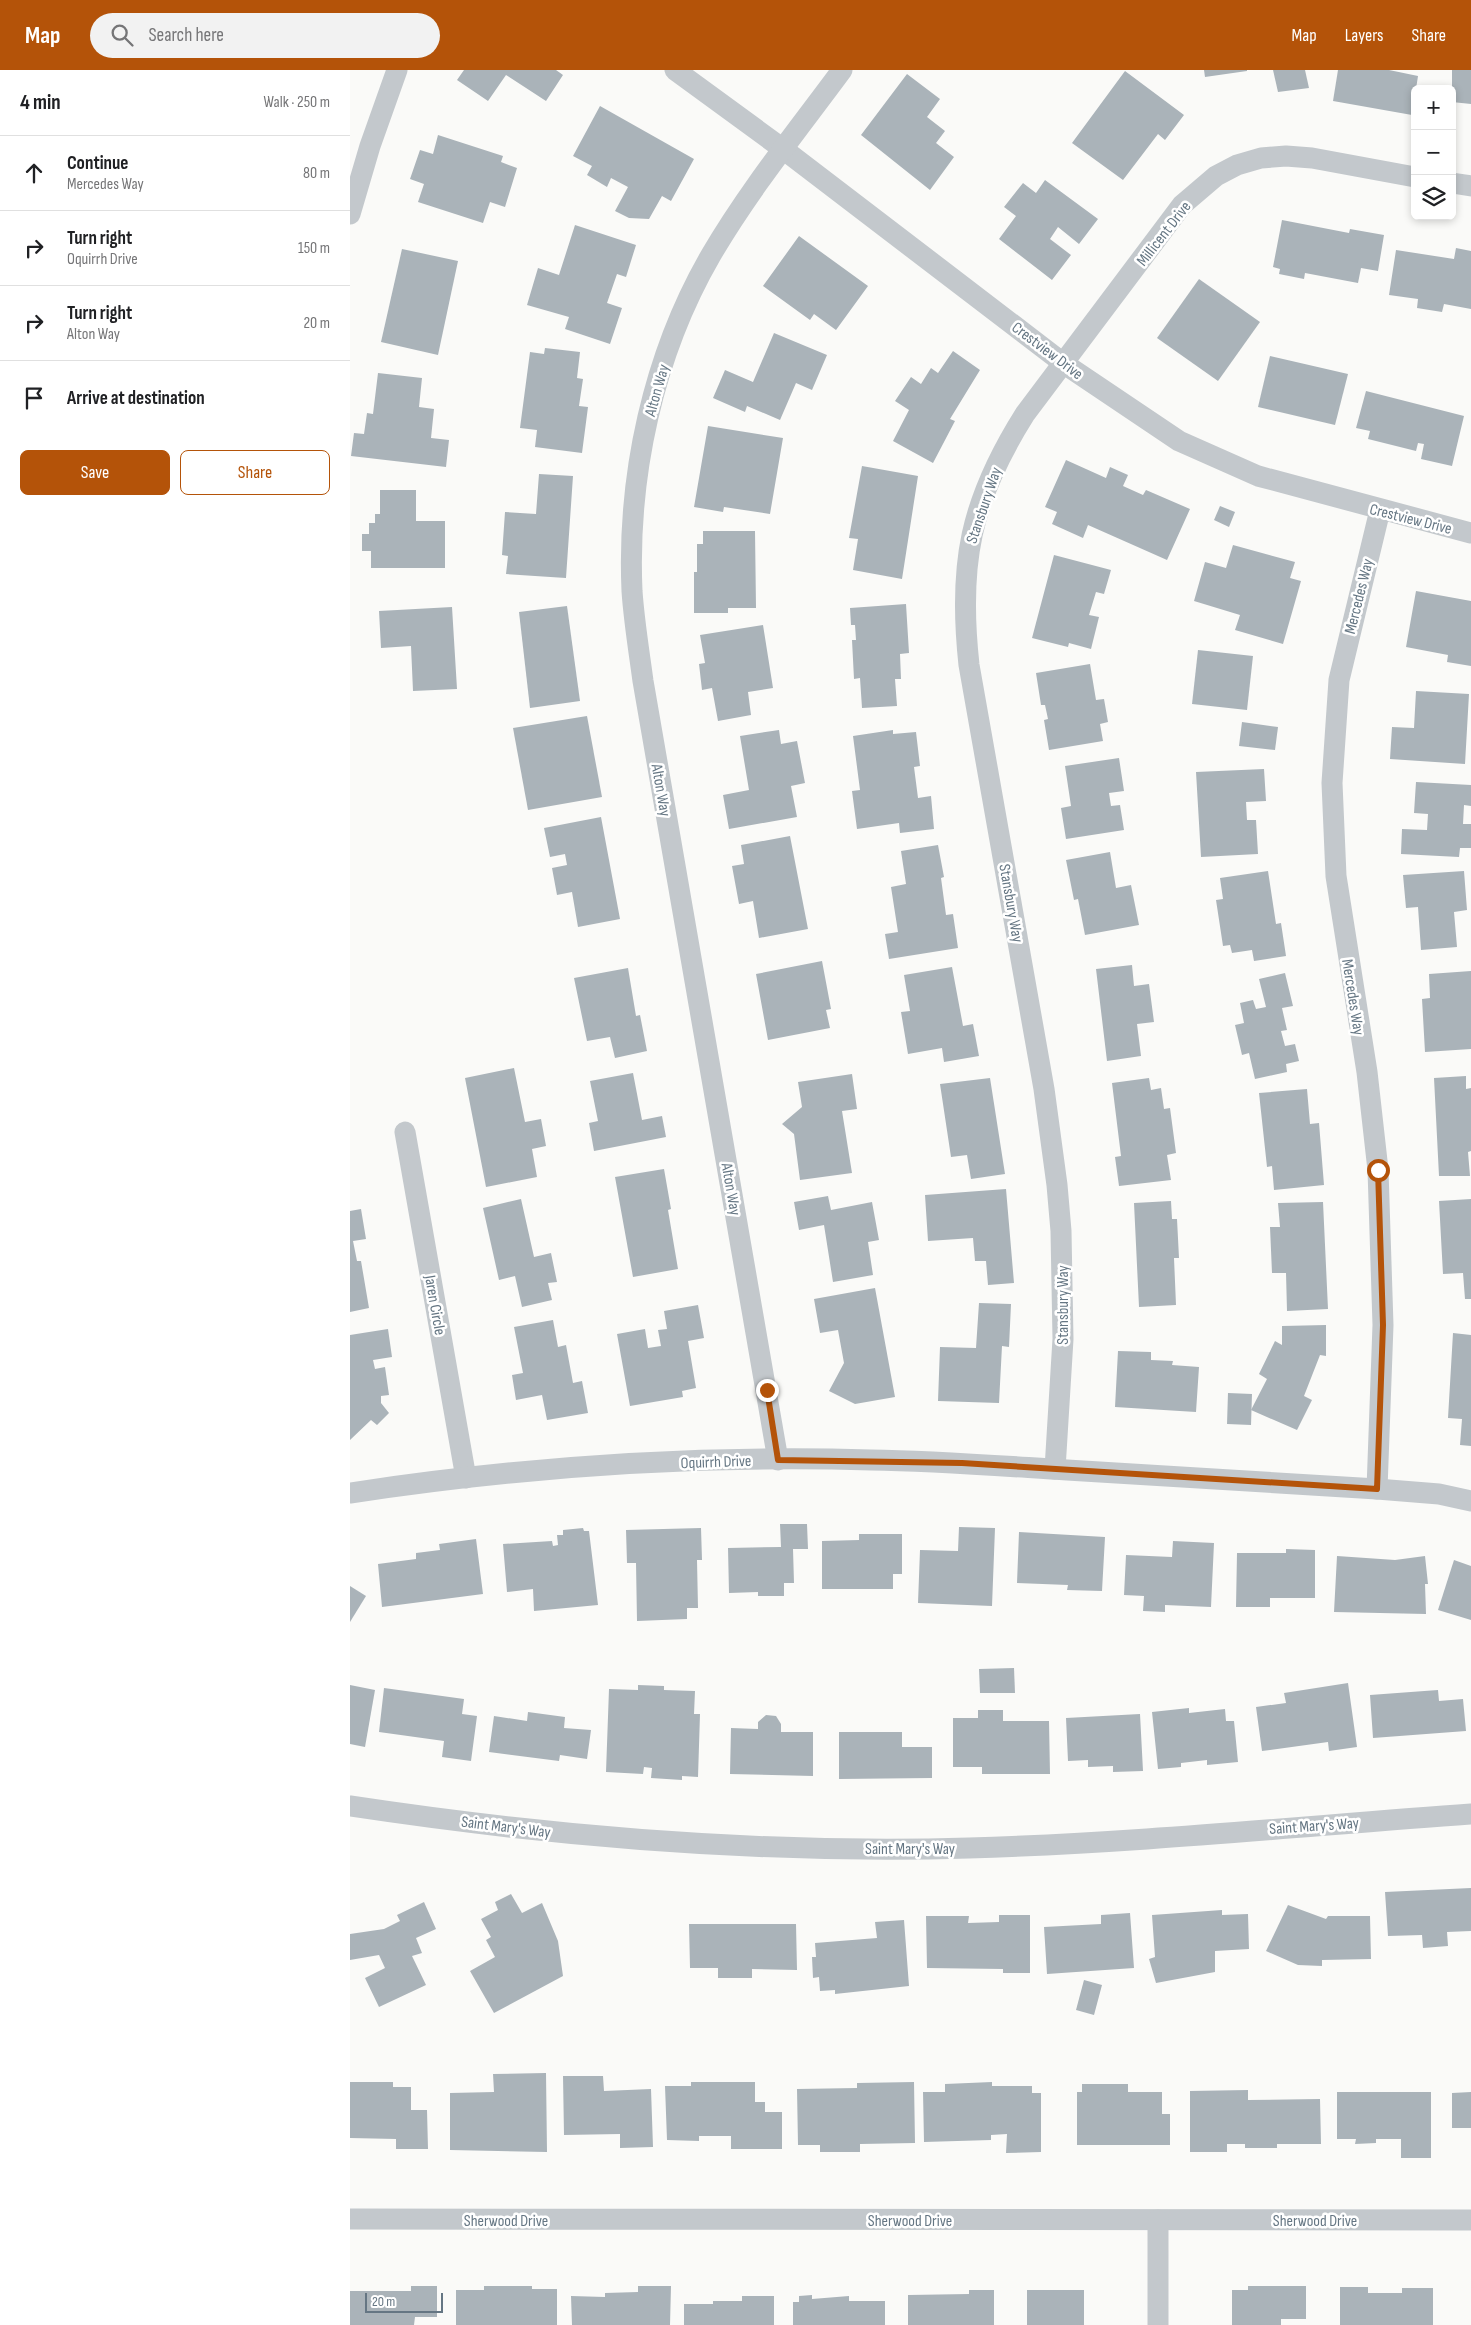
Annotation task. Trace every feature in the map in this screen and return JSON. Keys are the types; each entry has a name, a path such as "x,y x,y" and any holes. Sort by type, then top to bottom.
{"street":[{"path":"350,214 370,146 396,70"},
{"name":"Crestview Drive","path":"675,70 783,149 1063,363 1155,426 1204,453 1258,476 1471,533"},
{"name":"Alton Way","path":"778,1460 643,681 632,590 634,519 640,457 649,411 664,360 684,308 710,256 762,176 842,70"},
{"name":"Millicent Drive","path":"1063,363 1182,206 1216,176 1261,158 1286,156 1312,158 1411,176"},
{"path":"1456,184 1471,186"},
{"name":"Stansbury Way","path":"1055,1470 1063,1338 1062,1248 1057,1185 1044,1089 969,665 964,583 968,548 990,479 1005,446 1063,363"},
{"name":"Mercedes Way","path":"1377,1489 1383,1325 1378,1170 1367,1072 1336,876 1332,783 1339,680 1380,510"},
{"name":"Jaren Circle","path":"405,1132 466,1478"},
{"name":"Oquirrh Drive","path":"350,1493 466,1478 577,1468 778,1460 870,1460 1377,1489 1439,1494 1471,1501"},
{"name":"Saint Mary's Way","path":"350,1806 620,1839 712,1845 833,1849 968,1848 1058,1844 1471,1814"},
{"name":"Sherwood Drive","path":"350,2220 1471,2220"},
{"path":"1158,2220 1158,2325"}],"building":[{"path":"464,70 556,70 563,75 546,101 506,75 488,101 457,80"},
{"path":"1204,70 1247,70 1247,71 1205,77"},
{"path":"1273,70 1305,70 1309,88 1278,92"},
{"path":"1338,70 1389,70 1418,76 1417,85 1411,85 1411,115 1333,101"},
{"path":"1452,70 1471,70 1471,104 1456,102 1456,85 1452,85"},
{"path":"1125,71 1184,115 1165,140 1158,134 1123,180 1072,143"},
{"path":"907,74 940,99 927,117 945,131 936,143 954,157 930,190 861,135"},
{"path":"600,106 694,159 671,201 662,196 649,219 629,218 615,211 628,187 611,178 607,187 587,175 592,166 573,156"},
{"path":"438,135 503,156 501,162 517,168 505,207 490,202 483,223 418,202 424,184 410,179 420,150 433,154"},
{"path":"1045,180 1098,219 1079,244 1058,227 1050,239 1071,255 1052,280 999,239 1016,216 1004,207 1023,183 1036,193"},
{"path":"1282,220 1349,233 1350,229 1384,235 1378,271 1361,268 1358,283 1305,273 1304,279 1279,274 1280,269 1273,267"},
{"path":"575,225 636,245 626,277 617,274 607,303 622,308 610,344 565,329 569,317 527,305 538,268 559,275"},
{"path":"799,236 868,286 836,330 814,314 810,320 763,286"},
{"path":"1456,248 1471,251 1471,309 1444,304 1442,312 1417,308 1418,299 1389,295 1396,250 1454,259"},
{"path":"402,249 458,261 438,355 381,342"},
{"path":"1199,279 1260,322 1218,381 1157,338"},
{"path":"774,333 827,355 812,390 796,383 780,420 747,406 745,412 713,398 725,370 753,382"},
{"path":"545,348 580,352 577,378 583,379 579,406 588,407 582,453 535,447 537,430 520,428 530,352 544,354"},
{"path":"953,351 980,370 950,419 955,421 933,463 893,441 909,410 895,401 911,377 921,384 931,368 938,373"},
{"path":"1270,356 1348,374 1335,425 1258,407"},
{"path":"378,373 422,378 419,407 434,409 431,438 449,440 446,467 351,456 354,433 364,434 367,413 373,414"},
{"path":"1366,391 1464,416 1452,466 1421,459 1424,444 1418,443 1416,451 1368,439 1370,431 1356,428"},
{"path":"708,426 783,438 770,514 724,507 723,512 694,507"},
{"path":"1066,460 1106,478 1110,467 1128,475 1123,486 1143,495 1146,490 1190,509 1167,560 1088,525 1083,538 1052,524 1057,512 1045,507"},
{"path":"862,466 918,476 902,579 853,570 858,539 849,538"},
{"path":"539,474 573,476 566,578 506,574 508,556 502,555 505,512 536,514"},
{"path":"380,490 416,490 416,521 445,521 445,568 371,568 371,551 362,551 362,534 369,534 369,523 375,523 375,514 380,514"},
{"path":"1220,506 1235,512 1229,527 1214,520"},
{"path":"703,531 755,531 756,608 728,608 728,613 694,613 694,572 697,572 697,544 703,544"},
{"path":"1233,545 1295,562 1290,578 1301,581 1283,644 1235,630 1240,615 1194,601 1205,562 1226,568"},
{"path":"1054,555 1111,570 1104,594 1096,592 1089,615 1099,617 1091,649 1069,643 1068,647 1032,638"},
{"path":"1416,591 1471,601 1471,666 1447,662 1448,655 1406,647"},
{"path":"906,604 909,653 900,654 901,679 895,679 897,706 862,708 860,678 854,679 852,640 856,640 855,625 851,625 850,608"},
{"path":"567,606 580,701 530,708 519,612"},
{"path":"452,607 457,689 413,691 411,646 381,648 379,611"},
{"path":"763,625 773,688 748,692 751,715 718,721 712,688 702,690 699,664 705,663 700,635"},
{"path":"1198,650 1253,656 1247,710 1192,704"},
{"path":"1090,664 1096,700 1104,699 1108,722 1100,724 1103,741 1049,750 1044,720 1048,719 1045,705 1041,705 1036,673"},
{"path":"1416,691 1469,694 1465,764 1390,759 1392,727 1414,728"},
{"path":"587,716 602,797 528,810 513,728"},
{"path":"1242,722 1278,727 1275,750 1239,746"},
{"path":"779,730 781,744 797,741 805,783 791,786 797,817 729,829 723,795 749,790 740,736"},
{"path":"893,730 893,734 916,732 920,766 914,767 918,798 931,796 934,829 900,833 899,823 857,829 852,791 860,790 853,736"},
{"path":"1119,758 1124,791 1109,793 1111,806 1120,805 1124,830 1066,839 1061,808 1071,806 1065,766"},
{"path":"1264,769 1266,801 1246,802 1247,820 1256,820 1258,854 1201,857 1196,772"},
{"path":"1416,782 1471,785 1471,806 1464,805 1463,824 1471,824 1471,848 1460,848 1459,857 1401,854 1402,829 1427,830 1428,814 1414,813"},
{"path":"601,817 620,919 578,927 572,892 557,895 552,868 567,865 565,854 550,857 544,828"},
{"path":"790,836 808,929 759,938 753,901 739,904 732,866 744,864 741,845"},
{"path":"938,845 944,877 941,878 946,915 953,914 958,948 889,959 885,934 898,932 891,887 906,884 901,851"},
{"path":"1110,852 1116,888 1131,885 1139,925 1085,935 1078,899 1074,900 1066,860"},
{"path":"1268,871 1276,924 1281,923 1286,956 1254,961 1252,950 1232,953 1230,945 1223,946 1216,900 1223,899 1220,878"},
{"path":"1464,871 1467,910 1454,912 1457,947 1421,950 1418,907 1406,908 1403,875"},
{"path":"822,961 831,1009 826,1010 830,1028 768,1040 756,974"},
{"path":"1132,965 1134,986 1149,984 1154,1022 1137,1024 1141,1056 1107,1061 1096,969"},
{"path":"952,967 963,1026 973,1024 979,1056 944,1062 942,1048 908,1054 901,1012 910,1011 904,975"},
{"path":"628,968 636,1016 640,1015 647,1051 615,1058 610,1037 587,1041 574,978"},
{"path":"1471,971 1471,1049 1425,1052 1422,999 1430,998 1429,974"},
{"path":"1285,973 1293,1006 1282,1008 1287,1030 1281,1031 1285,1046 1295,1044 1299,1061 1286,1064 1287,1072 1255,1079 1249,1053 1242,1055 1235,1025 1244,1023 1240,1003 1253,1000 1256,1009 1266,1007 1259,979"},
{"path":"514,1068 525,1122 541,1119 546,1146 532,1149 537,1177 486,1187 465,1078"},
{"path":"633,1073 642,1120 662,1116 666,1137 594,1151 589,1123 598,1121 590,1081"},
{"path":"852,1074 857,1109 842,1111 852,1173 800,1180 794,1134 782,1124 802,1107 798,1082"},
{"path":"1466,1076 1466,1089 1471,1088 1471,1151 1468,1152 1470,1176 1439,1176 1434,1078"},
{"path":"990,1078 1005,1174 971,1179 967,1155 951,1157 940,1084"},
{"path":"1149,1078 1151,1090 1161,1088 1164,1109 1170,1108 1176,1153 1167,1155 1171,1180 1119,1186 1115,1157 1121,1156 1112,1083"},
{"path":"1307,1089 1310,1124 1319,1123 1324,1185 1274,1190 1272,1166 1267,1167 1259,1093"},
{"path":"664,1169 671,1209 668,1210 678,1269 633,1277 615,1177"},
{"path":"1006,1189 1014,1283 988,1285 986,1261 975,1261 973,1238 928,1241 925,1195"},
{"path":"828,1196 831,1210 872,1202 879,1240 868,1242 873,1275 833,1282 824,1225 799,1230 794,1202"},
{"path":"521,1199 534,1257 551,1253 557,1282 548,1283 552,1300 522,1307 515,1276 499,1280 483,1208"},
{"path":"1471,1199 1471,1299 1465,1299 1463,1273 1443,1274 1439,1201"},
{"path":"1171,1201 1172,1219 1177,1219 1179,1258 1174,1258 1176,1305 1139,1307 1134,1203"},
{"path":"1323,1202 1328,1309 1287,1311 1286,1273 1272,1273 1270,1227 1280,1227 1278,1203"},
{"path":"361,1209 366,1239 353,1241 357,1261 361,1261 369,1308 350,1312 350,1211"},
{"path":"875,1288 895,1397 855,1404 829,1391 844,1363 838,1330 820,1333 814,1299"},
{"path":"979,1303 1011,1304 1009,1347 1002,1346 999,1403 938,1401 940,1347 976,1348"},
{"path":"698,1305 704,1338 688,1341 696,1388 682,1391 683,1397 630,1406 617,1334 645,1329 648,1348 661,1346 658,1330 667,1329 664,1311"},
{"path":"553,1320 558,1347 566,1345 573,1383 582,1381 588,1413 547,1420 542,1395 516,1400 512,1375 523,1373 514,1327"},
{"path":"1326,1325 1326,1356 1320,1355 1304,1396 1312,1400 1297,1430 1251,1410 1267,1379 1259,1374 1275,1341 1282,1345 1282,1326"},
{"path":"388,1329 392,1357 373,1360 375,1369 385,1367 389,1395 381,1396 381,1403 389,1413 377,1425 371,1420 350,1440 350,1335"},
{"path":"1453,1333 1471,1335 1471,1446 1460,1445 1462,1419 1448,1418"},
{"path":"1118,1351 1151,1352 1151,1360 1173,1361 1172,1365 1199,1367 1196,1412 1115,1407"},
{"path":"1228,1393 1252,1394 1251,1425 1227,1424"},
{"path":"780,1524 807,1524 808,1549 793,1549 794,1583 784,1583 784,1596 758,1596 758,1592 729,1593 728,1548 781,1547"},
{"path":"959,1527 995,1528 992,1606 918,1603 920,1550 958,1551"},
{"path":"583,1528 584,1531 589,1531 598,1605 534,1611 533,1589 507,1592 503,1544 552,1541 553,1546 558,1545 557,1535 563,1535 563,1530"},
{"path":"701,1528 702,1560 697,1560 698,1608 687,1608 687,1619 637,1621 636,1563 627,1563 626,1530"},
{"path":"1019,1532 1105,1537 1102,1591 1067,1590 1068,1585 1017,1583"},
{"path":"859,1534 902,1534 902,1574 893,1574 893,1589 822,1589 822,1541 859,1540"},
{"path":"476,1539 483,1594 382,1607 378,1564 416,1559 416,1553 440,1550 439,1544"},
{"path":"1173,1541 1214,1543 1211,1607 1165,1605 1165,1612 1143,1611 1144,1596 1124,1595 1126,1555 1172,1557"},
{"path":"1286,1549 1315,1550 1315,1598 1270,1598 1270,1607 1236,1607 1237,1553 1286,1553"},
{"path":"1337,1556 1395,1560 1425,1556 1428,1584 1425,1584 1426,1614 1334,1612"},
{"path":"1454,1560 1471,1566 1471,1620 1438,1610"},
{"path":"350,1586 366,1596 350,1622"},
{"path":"1014,1668 1015,1693 980,1693 979,1669"},
{"path":"1348,1683 1357,1747 1329,1751 1328,1742 1262,1751 1256,1707 1286,1703 1284,1693"},
{"path":"350,1685 375,1690 365,1747 350,1744"},
{"path":"638,1685 664,1686 664,1690 695,1691 694,1714 700,1714 698,1777 682,1776 682,1780 651,1778 652,1768 644,1767 643,1774 606,1772 609,1689 638,1690"},
{"path":"384,1688 464,1699 462,1714 477,1716 471,1761 442,1757 444,1741 379,1732"},
{"path":"1438,1690 1439,1701 1463,1699 1466,1731 1373,1738 1370,1695"},
{"path":"1189,1708 1189,1713 1225,1709 1226,1721 1234,1721 1238,1762 1207,1765 1207,1760 1181,1763 1181,1767 1158,1769 1152,1712"},
{"path":"978,1710 1003,1710 1003,1721 1049,1721 1050,1774 982,1774 982,1767 953,1767 953,1718 978,1718"},
{"path":"528,1712 565,1717 564,1728 591,1730 587,1759 560,1755 559,1761 489,1752 494,1716 527,1721"},
{"path":"1140,1714 1143,1771 1113,1772 1113,1766 1088,1767 1088,1760 1068,1761 1066,1718"},
{"path":"766,1715 776,1716 781,1724 781,1732 813,1732 813,1776 730,1774 731,1728 758,1729 758,1722"},
{"path":"839,1732 902,1732 902,1747 932,1747 932,1778 839,1779"},
{"path":"1471,1888 1471,1931 1447,1932 1448,1946 1423,1948 1422,1935 1388,1936 1385,1892"},
{"path":"511,1894 522,1913 542,1903 558,1941 563,1976 494,2013 470,1971 495,1957 486,1940 491,1937 481,1919 498,1910 495,1902"},
{"path":"424,1902 436,1929 416,1938 422,1953 412,1956 426,1985 379,2007 365,1978 385,1968 379,1955 350,1960 350,1934 384,1929 400,1921 397,1915"},
{"path":"1288,1905 1326,1919 1328,1916 1370,1916 1371,1959 1322,1960 1322,1966 1298,1965 1266,1951"},
{"path":"1222,1910 1222,1915 1248,1914 1249,1949 1215,1951 1215,1972 1156,1983 1149,1959 1155,1957 1152,1915"},
{"path":"1130,1913 1134,1968 1047,1974 1044,1927 1101,1924 1101,1915"},
{"path":"999,1915 1030,1915 1030,1973 1003,1973 1003,1969 927,1968 926,1916 969,1916 968,1923 999,1922"},
{"path":"904,1920 909,1986 835,1994 835,1990 820,1991 819,1977 813,1978 812,1957 816,1957 815,1943 877,1938 875,1922"},
{"path":"689,1924 796,1924 797,1970 752,1969 752,1978 718,1978 718,1968 690,1968"},
{"path":"1084,1980 1102,1985 1094,2015 1076,2010"},
{"path":"546,2073 547,2152 450,2150 450,2093 494,2092 493,2074"},
{"path":"563,2076 603,2076 604,2091 651,2089 653,2147 620,2148 620,2134 564,2135"},
{"path":"350,2082 393,2082 393,2087 411,2087 411,2110 427,2110 428,2149 396,2149 396,2139 350,2138"},
{"path":"691,2082 755,2082 755,2102 765,2102 765,2112 782,2112 782,2149 731,2149 731,2136 699,2136 699,2141 667,2140 665,2086 691,2086"},
{"path":"914,2082 915,2143 860,2144 860,2152 820,2152 820,2145 798,2145 797,2089 857,2088 857,2083"},
{"path":"992,2082 992,2086 1032,2086 1032,2093 1041,2093 1041,2152 1006,2153 1007,2134 991,2135 991,2140 924,2142 923,2092 945,2092 945,2084"},
{"path":"1082,2084 1128,2084 1128,2092 1162,2092 1162,2114 1170,2114 1170,2145 1077,2145 1077,2092 1082,2092"},
{"path":"1248,2090 1248,2100 1320,2099 1321,2144 1277,2144 1277,2148 1245,2148 1245,2144 1227,2144 1227,2152 1190,2152 1190,2091"},
{"path":"1337,2092 1431,2092 1431,2158 1401,2158 1401,2139 1376,2139 1376,2143 1355,2144 1356,2139 1337,2139"},
{"path":"1471,2092 1471,2128 1452,2128 1452,2093"},
{"path":"411,2286 437,2286 437,2317 415,2317 414,2325 350,2325 350,2291 411,2291"},
{"path":"484,2286 532,2286 532,2289 557,2289 557,2325 456,2325 456,2290 484,2290"},
{"path":"638,2286 671,2286 670,2325 572,2325 571,2296 605,2297 605,2293 638,2292"},
{"path":"1248,2286 1306,2286 1306,2319 1281,2319 1281,2325 1232,2325 1232,2290 1248,2290"},
{"path":"1340,2287 1368,2287 1368,2293 1402,2293 1402,2288 1433,2288 1433,2325 1340,2325"},
{"path":"969,2290 994,2290 994,2325 908,2325 908,2295 969,2294"},
{"path":"1027,2290 1084,2290 1084,2325 1027,2325"},
{"path":"812,2295 812,2299 849,2296 849,2301 885,2301 885,2325 793,2325 793,2302 799,2302 799,2296"},
{"path":"742,2296 774,2296 774,2325 684,2325 684,2304 742,2301"}],"route":[{"path":"767,1390 778,1460 962,1463 1377,1489 1383,1325 1382,1228 1378,1170"}]}
